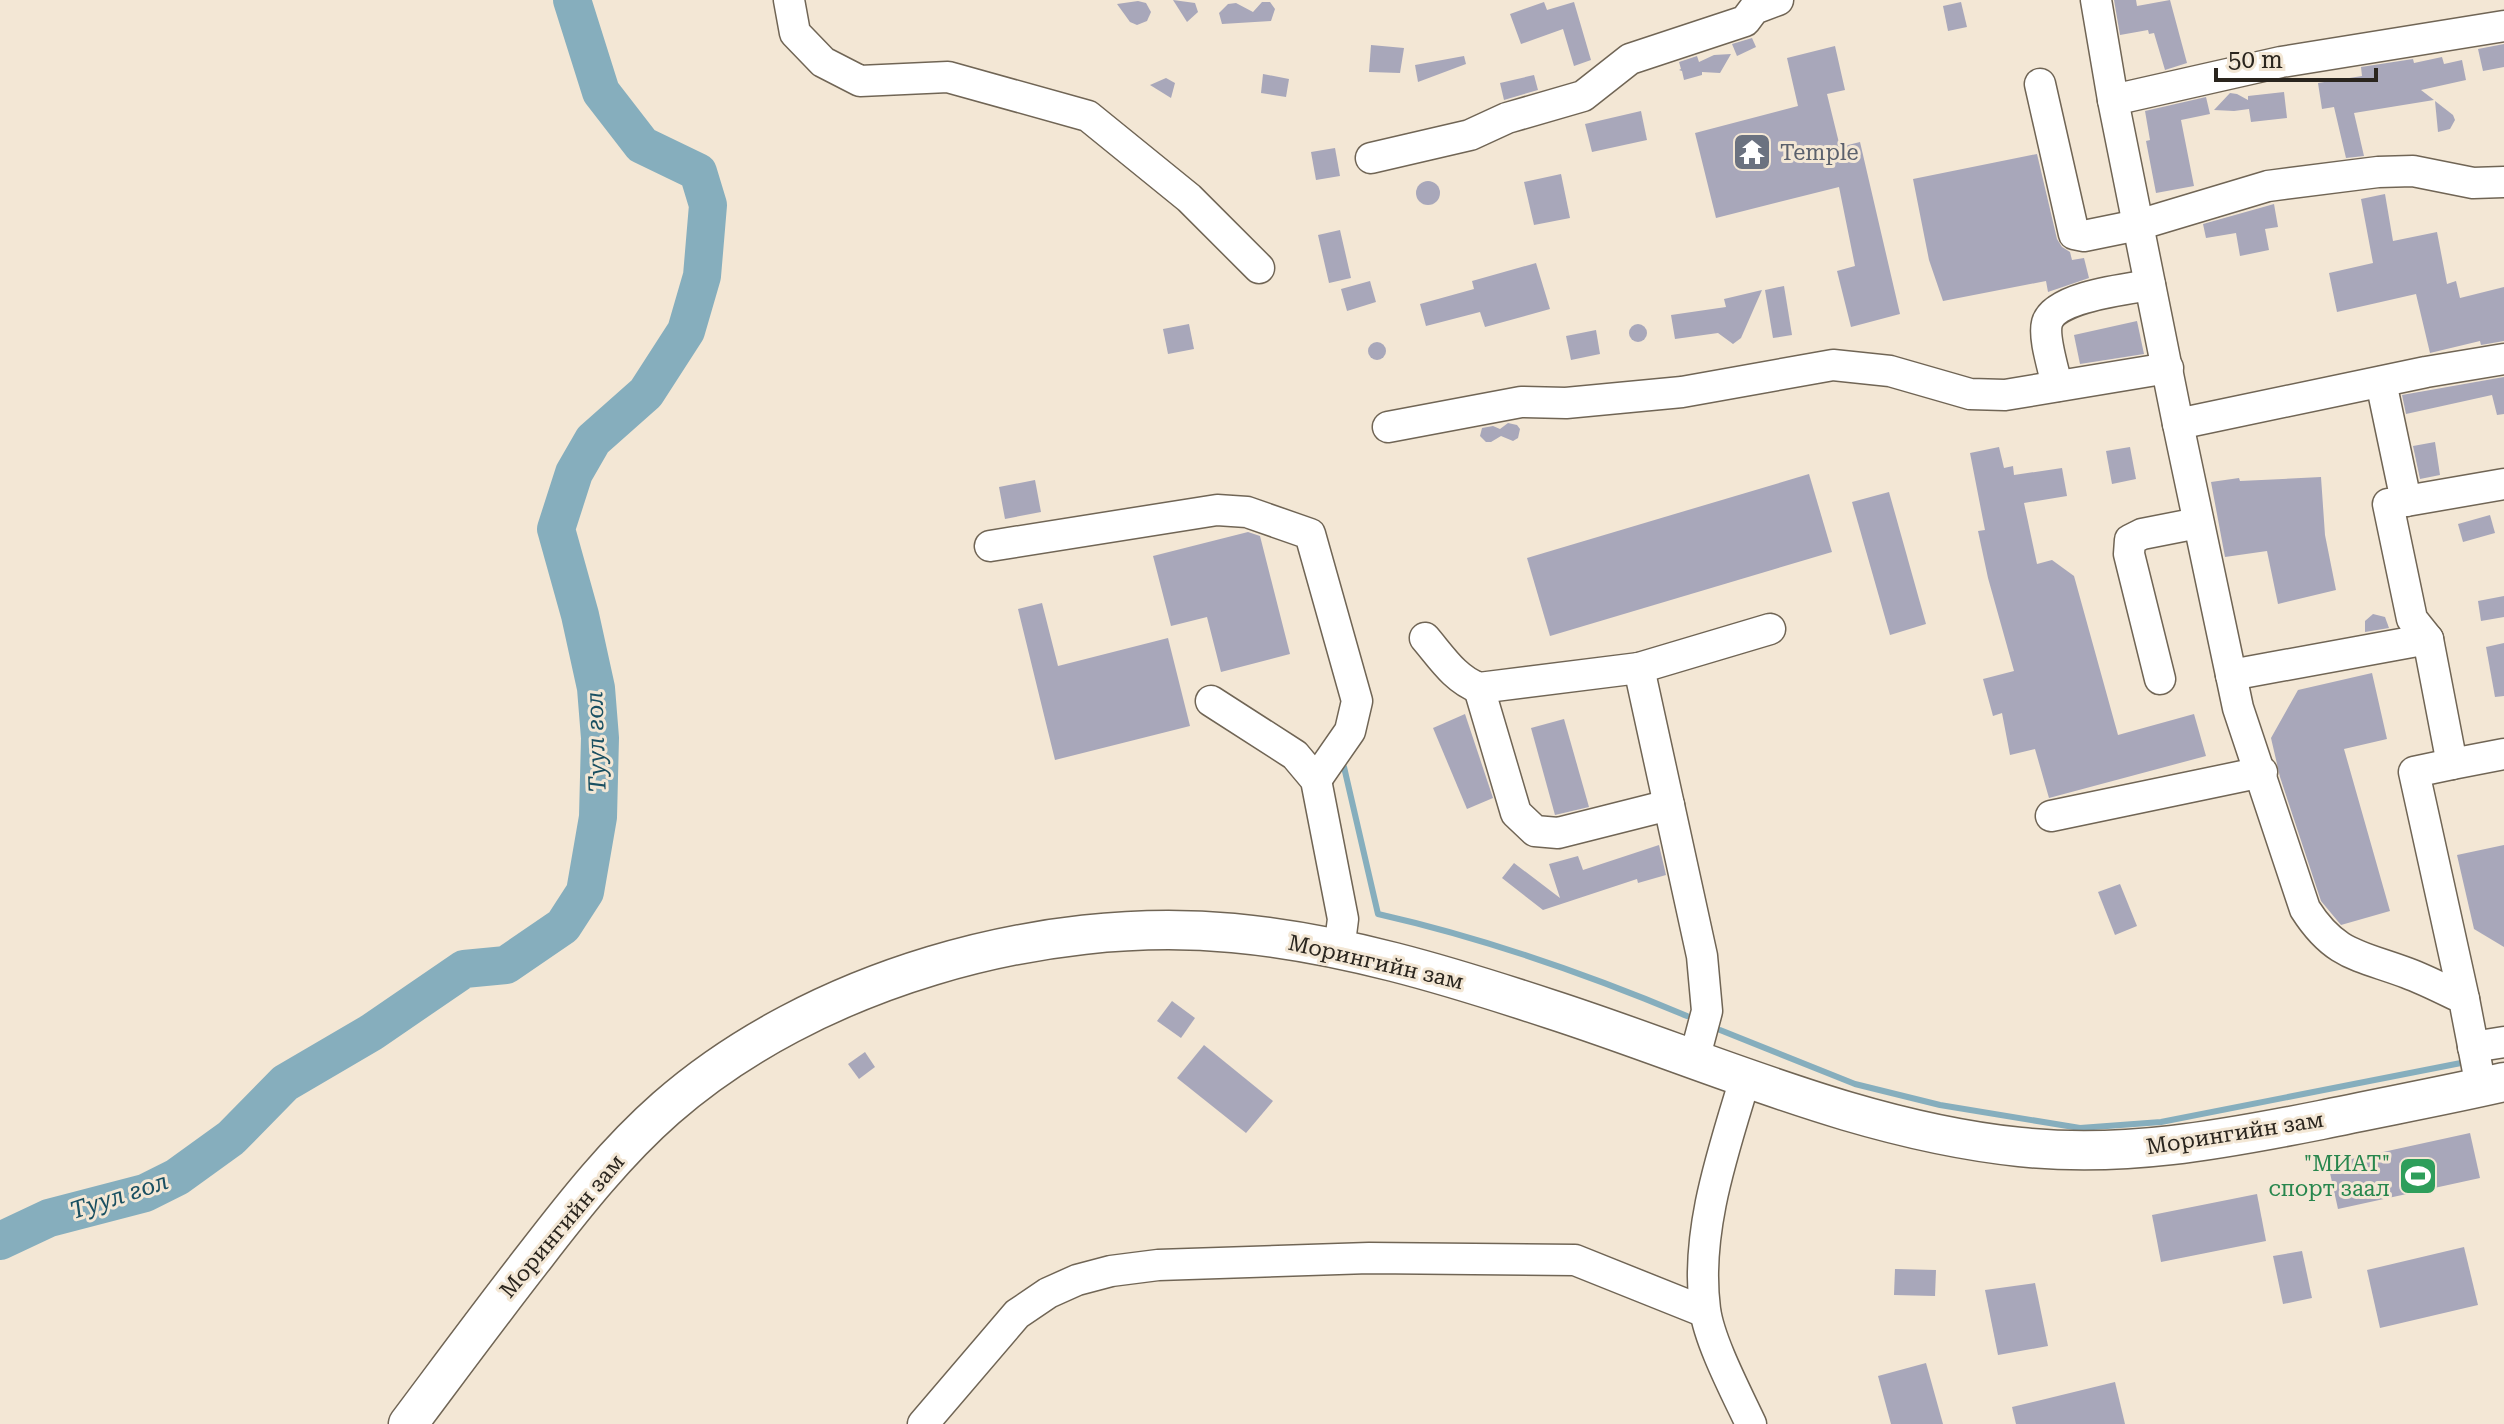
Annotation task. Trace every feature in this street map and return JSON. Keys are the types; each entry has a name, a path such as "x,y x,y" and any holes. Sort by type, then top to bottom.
{"main road":[{"name":"Морингийн зам","path":"408,1424 586,1190 666,1108 729,1061 787,1025 860,990 930,966 1001,948 1145,931 1229,932 1339,950 1415,966 1555,1010 1745,1079 1859,1115 1929,1132 2017,1147 2142,1150 2217,1140 2493,1085"}],"street":[{"path":"789,0 795,33 823,62 860,81 948,77 1088,116 1189,198 1259,268"},
{"path":"1371,158 1470,135 1507,118 1583,96 1630,59 1745,21 1754,9 1778,0"},
{"path":"2096,0 2150,285 2238,708 2262,772 2305,909 2319,932 2344,952 2409,974 2464,999"},
{"path":"2113,100 2281,62 2504,26"},
{"path":"2040,84 2074,234 2084,236 2138,225 2268,186 2378,172 2413,171 2473,183 2504,182"},
{"path":"2057,386 2047,333 2047,321 2053,314 2074,302 2150,285"},
{"path":"2178,424 2504,359"},
{"path":"1388,427 1521,402 1566,403 1682,392 1833,365 1890,371 1970,394 2005,395 2168,368"},
{"path":"2381,382 2406,501"},
{"path":"2452,764 2428,639 2412,619 2388,504 2504,484"},
{"path":"990,546 1217,510 1247,512 1310,534 1357,701 1350,731 1316,780"},
{"path":"2160,679 2129,554 2130,540 2142,534 2198,523"},
{"path":"1425,638 1465,683 1479,688 1639,668 1770,629"},
{"path":"2231,675 2428,639"},
{"path":"1639,668 1703,970 1707,1011 1694,1060"},
{"path":"1479,688 1516,813 1535,831 1558,833 1669,805"},
{"path":"1211,701 1295,755 1316,780 1343,919 1339,950"},
{"path":"2493,1085 2473,1047 2414,772 2504,754"},
{"path":"2051,816 2262,772"},
{"path":"2473,1047 2504,1042"},
{"path":"1745,1079 1728,1133 1709,1213 1703,1273 1705,1312 1725,1369 1751,1424"},
{"path":"923,1424 1017,1314 1062,1287 1111,1271 1158,1265 1369,1258 1575,1260 1705,1312"}],"building":[{"path":"1173,0 1195,3 1198,12 1187,22"},
{"path":"2114,0 2136,0 2137,6 2170,0 2187,63 2165,70 2154,33 2149,34 2148,30 2120,35"},
{"path":"1262,2 1270,2 1275,9 1271,21 1222,24 1219,13 1228,4 1236,3 1253,12"},
{"path":"1544,2 1547,10 1574,2 1591,60 1574,66 1563,29 1521,44 1510,14"},
{"path":"1961,2 1967,27 1948,31 1943,6"},
{"path":"1146,3 1151,12 1147,21 1137,25 1130,22 1117,4"},
{"path":"1752,38 1756,47 1737,56 1732,44"},
{"path":"2504,44 2504,67 2483,71 2478,49"},
{"path":"1371,45 1404,48 1400,73 1369,72"},
{"path":"1835,46 1845,90 1827,94 1840,147 1860,142 1900,314 1851,327 1837,271 1855,266 1839,187 1716,218 1695,133 1798,106 1787,58"},
{"path":"1731,54 1720,73 1702,72 1702,75 1684,80 1679,70 1679,62 1697,56 1699,62 1714,55"},
{"path":"1464,56 1466,64 1418,82 1415,65"},
{"path":"2442,57 2444,64 2462,60 2466,80 2421,90 2434,100 2354,113 2364,156 2346,158 2334,107 2322,109 2318,83 2362,76 2361,67 2413,59 2414,63"},
{"path":"1263,74 1289,79 1286,97 1261,93"},
{"path":"1534,75 1538,90 1504,100 1500,83"},
{"path":"1166,78 1175,83 1171,98 1150,85"},
{"path":"2284,92 2287,118 2251,122 2249,109 2214,110 2230,93 2248,100 2248,96"},
{"path":"2206,97 2210,114 2181,120 2194,186 2156,193 2146,141 2150,140 2145,111"},
{"path":"2435,101 2453,115 2455,120 2450,129 2438,132"},
{"path":"1641,111 1647,140 1592,152 1585,124"},
{"path":"1335,148 1340,176 1316,180 1311,152"},
{"path":"2037,154 2057,239 2070,252 2072,260 2084,258 2089,278 2048,292 2046,281 1943,301 1929,260 1913,179"},
{"path":"1561,174 1570,218 1534,225 1524,182"},
{"path":"1428,181 1436,185 1440,193 1436,201 1428,205 1420,201 1416,193 1420,185"},
{"path":"2385,194 2393,241 2437,232 2447,284 2456,281 2460,298 2504,287 2504,341 2481,345 2480,341 2430,353 2416,294 2337,312 2329,273 2373,263 2361,199"},
{"path":"2274,204 2278,227 2265,229 2269,250 2240,256 2236,233 2206,238 2203,224"},
{"path":"1340,230 1351,278 1329,283 1318,235"},
{"path":"1536,263 1550,309 1485,327 1480,312 1426,326 1420,304 1474,289 1472,281"},
{"path":"1370,281 1376,302 1347,311 1341,289"},
{"path":"1784,286 1792,335 1773,338 1765,290"},
{"path":"1762,290 1741,338 1733,344 1718,333 1675,339 1671,315 1726,307 1724,299"},
{"path":"2137,321 2144,354 2080,364 2074,335"},
{"path":"1189,324 1194,349 1168,354 1163,329"},
{"path":"1634,324 1642,324 1647,333 1645,340 1634,342 1629,337 1629,329"},
{"path":"1596,330 1600,354 1571,360 1566,336"},
{"path":"1377,342 1386,351 1377,360 1368,351"},
{"path":"2504,377 2504,414 2497,415 2492,395 2406,414 2402,395"},
{"path":"1508,423 1520,429 1518,438 1513,441 1501,436 1486,442 1480,436 1482,428 1493,426 1500,429"},
{"path":"2435,442 2440,475 2420,479 2413,446"},
{"path":"1999,447 2004,468 2013,466 2014,475 2062,468 2067,496 2024,503 2037,564 2052,560 2074,576 2118,735 2194,714 2206,756 2049,798 2035,749 2010,755 2002,713 1993,716 1983,679 2014,671 1978,531 1985,530 1970,453"},
{"path":"2130,447 2136,479 2112,484 2106,451"},
{"path":"1809,474 1832,552 1550,636 1527,558"},
{"path":"2321,477 2325,535 2336,590 2278,604 2267,551 2225,557 2211,482 2239,478 2240,481"},
{"path":"1035,480 1041,512 1005,519 999,487"},
{"path":"1889,492 1926,624 1890,635 1852,502"},
{"path":"2490,515 2495,533 2463,542 2458,524"},
{"path":"1248,532 1260,536 1290,654 1221,672 1207,617 1171,626 1153,556"},
{"path":"2504,596 2504,617 2481,621 2478,601"},
{"path":"1042,603 1058,666 1168,638 1190,726 1055,760 1018,609"},
{"path":"2373,614 2385,617 2389,628 2365,632 2365,621"},
{"path":"2504,643 2504,696 2495,697 2486,647"},
{"path":"2372,673 2387,739 2344,749 2390,911 2341,925 2321,901 2280,777 2271,738 2298,690"},
{"path":"1465,714 1493,798 1467,809 1433,728"},
{"path":"1564,719 1589,807 1555,815 1531,728"},
{"path":"1659,845 1666,875 1638,883 1637,879 1543,910 1502,878 1514,863 1560,898 1549,864 1578,856 1583,870"},
{"path":"2504,845 2504,947 2474,929 2457,855"},
{"path":"2120,884 2137,926 2115,935 2098,892"},
{"path":"1172,1001 1195,1018 1181,1038 1157,1021"},
{"path":"1204,1045 1273,1101 1246,1133 1177,1078"},
{"path":"865,1052 875,1067 859,1079 848,1064"},
{"path":"2470,1133 2480,1178 2338,1209 2328,1164"},
{"path":"2257,1194 2266,1241 2161,1262 2152,1215"},
{"path":"2464,1247 2478,1305 2380,1328 2367,1270"},
{"path":"2302,1251 2312,1298 2283,1304 2273,1256"},
{"path":"1895,1269 1936,1270 1935,1296 1894,1295"},
{"path":"2035,1283 2048,1346 1998,1355 1985,1290"},
{"path":"1926,1363 1943,1424 1891,1424 1878,1376"},
{"path":"2115,1382 2125,1424 2016,1424 2012,1407"}],"waterway":[{"name":"Туул гол","path":"0,1241 49,1218 145,1193 177,1177 231,1138 285,1083 372,1032 464,969 506,965 563,926 585,892 598,817 600,738 596,688 556,529 574,473 593,440 646,393 686,331 702,276 708,205 698,172 642,145 601,92 572,0"},
{"path":"1344,767 1378,914 1535,958 1687,1016"},
{"path":"1720,1030 1855,1084 1940,1105 2080,1128 2161,1122 2466,1062"}],"place":[{"name":"Temple","path":"1752,152"},
{"name":"\"МИАТ\" спорт заал","path":"2418,1176"}]}
